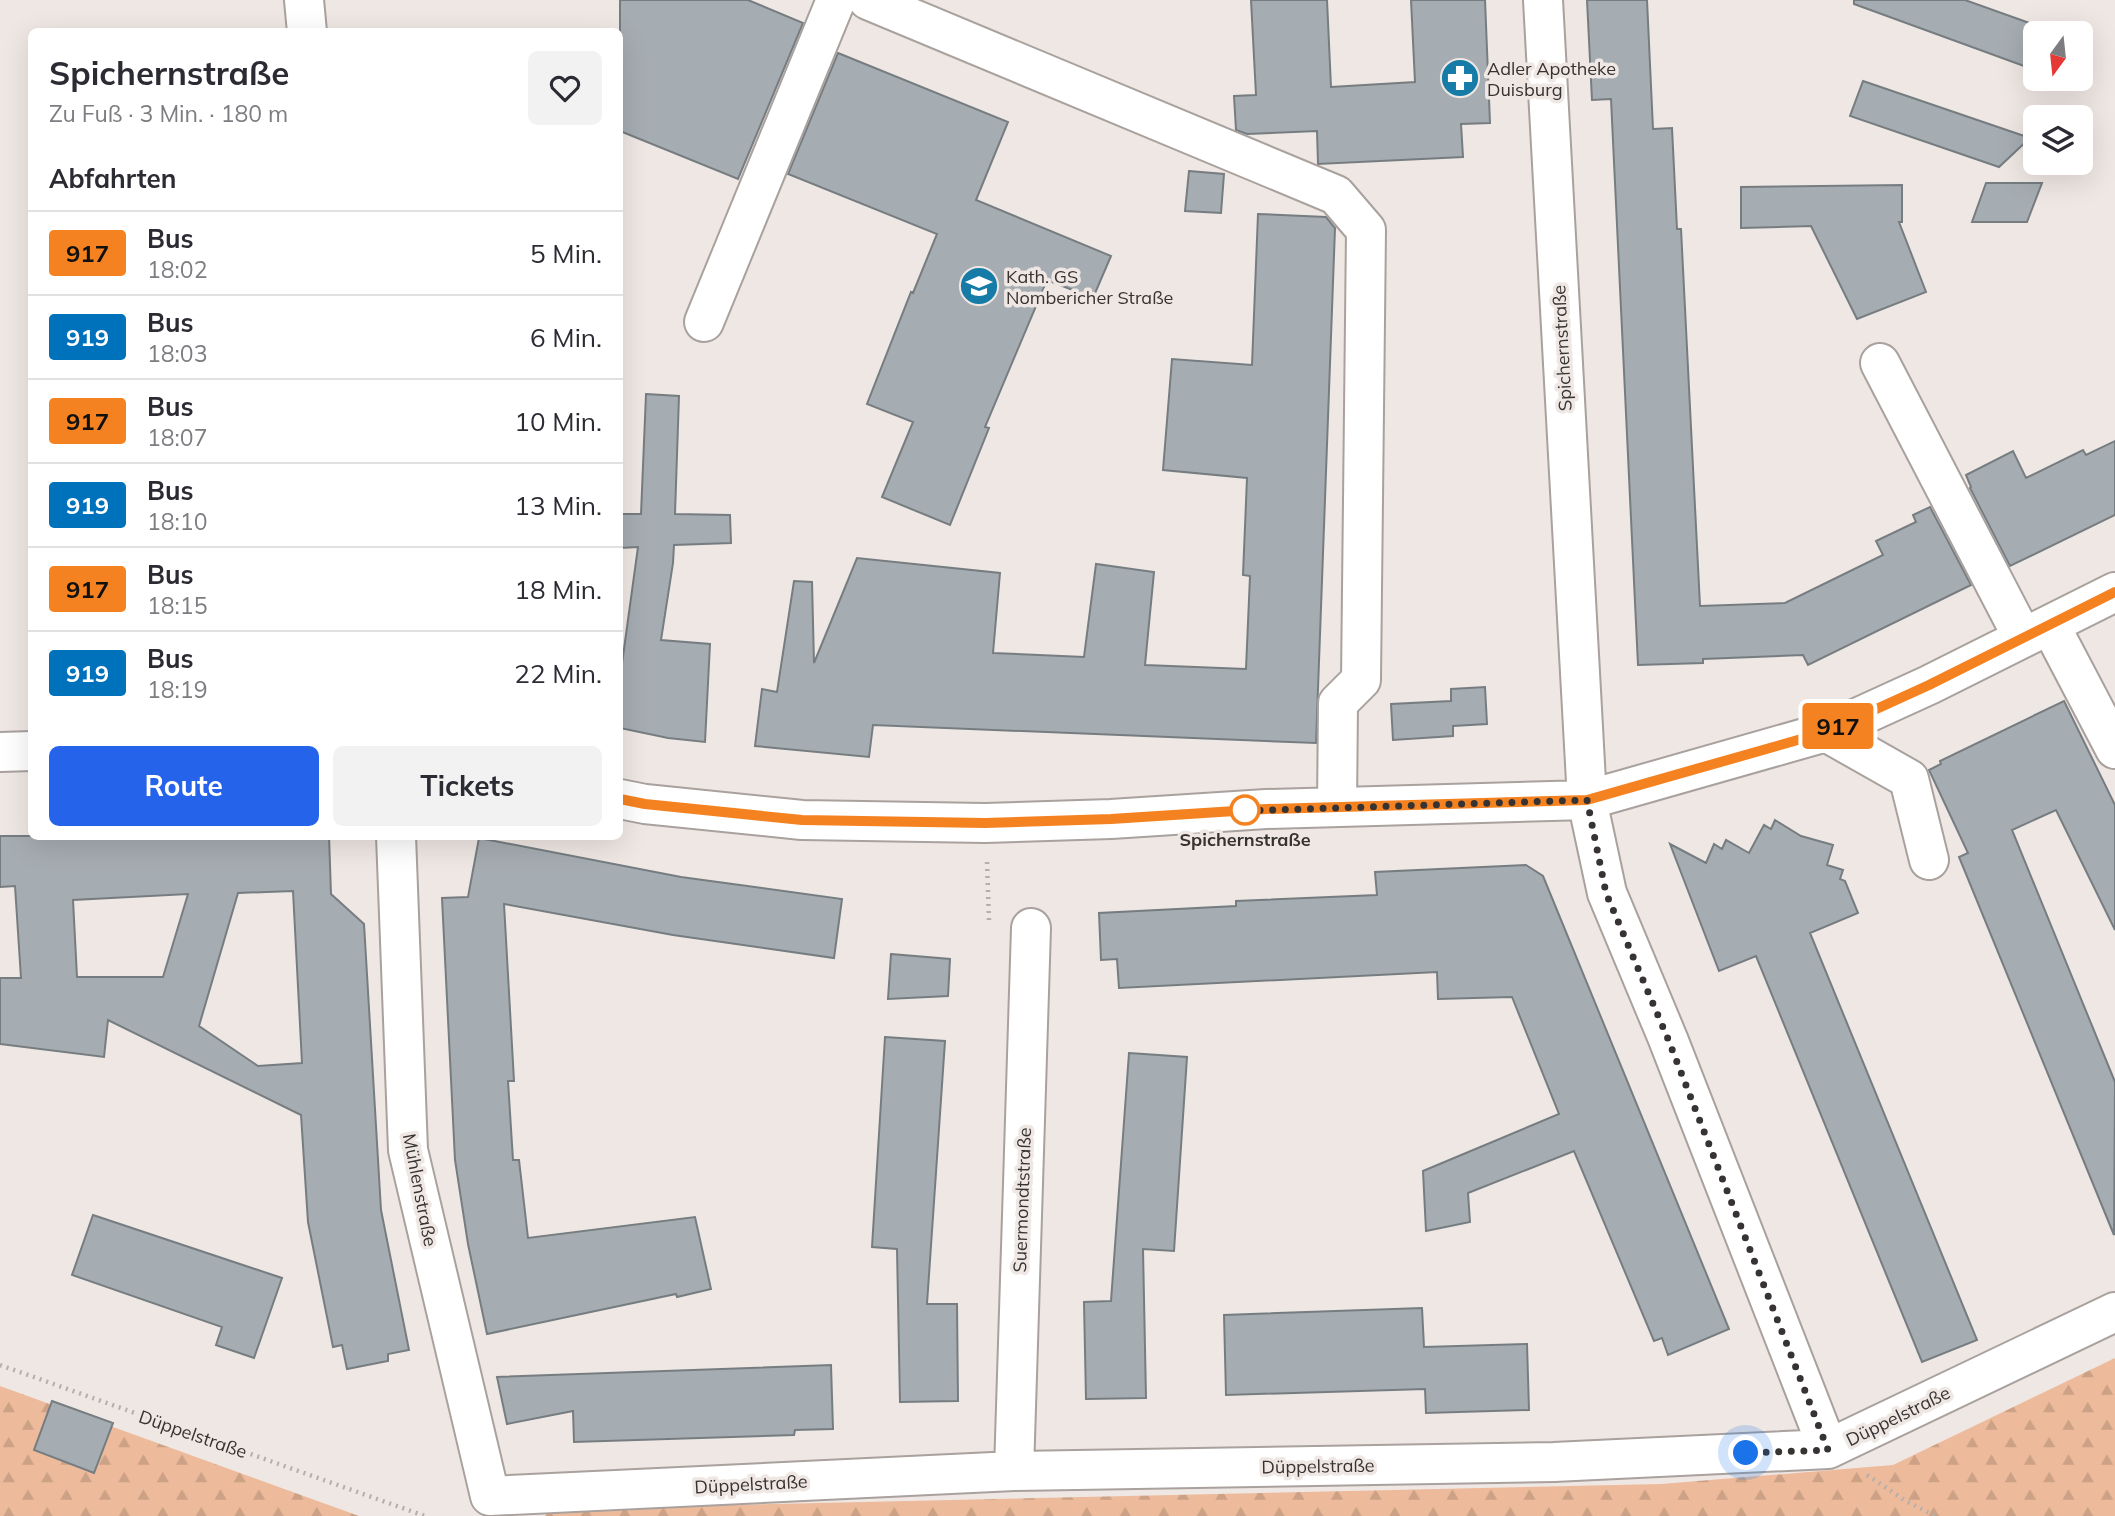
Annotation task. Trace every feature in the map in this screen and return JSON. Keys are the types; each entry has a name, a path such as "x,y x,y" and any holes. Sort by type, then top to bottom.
{"street":[{"path":"304,0 307,28"},
{"path":"704,321 836,0"},
{"path":"868,0 1336,195 1366,230 1361,680 1338,703 1337,807"},
{"name":"Spichernstraße","path":"1544,0 1587,800 1606,893 1668,1039 1828,1450"},
{"path":"1880,363 2037,631 2115,748"},
{"path":"623,800 802,820 985,823 1337,807 1587,800 1826,732 1929,685 2115,592"},
{"path":"1826,732 1909,779 1929,860"},
{"path":"0,752 28,751"},
{"name":"Mühlenstraße","path":"396,840 408,1150 490,1496"},
{"name":"Suermondtstraße","path":"1014,1471 1031,928"},
{"name":"Düppelstraße","path":"490,1496 1014,1471 1555,1462 1828,1450 2115,1312"}],"path":[{"path":"985,823 989,927 1031,928"},
{"name":"Düppelstraße","path":"0,1366 425,1516"},
{"path":"1828,1450 1906,1501 1935,1516"}],"green space":[{"path":"2115,1358 2115,1516 545,1516 552,1509 1661,1484 1893,1465"},
{"path":"0,1386 359,1516 0,1516"}],"building":[{"path":"620,0 748,0 803,23 738,179 623,132 623,28 620,28"},
{"path":"1251,0 1327,0 1331,87 1415,82 1411,0 1485,0 1490,123 1461,124 1463,157 1318,164 1317,131 1247,134 1236,130 1234,96 1256,95"},
{"path":"1587,0 1647,0 1653,129 1672,128 1677,229 1681,229 1700,606 1785,603 1883,555 1876,541 1916,522 1913,515 1930,507 1971,585 1808,665 1803,655 1638,665 1611,99 1592,100"},
{"path":"1854,0 1965,0 2024,21 2023,66 1854,4"},
{"name":"Kath. GS Nombericher Straße","path":"838,53 1008,122 976,200 1111,256 1093,298 1047,280 985,427 989,428 950,525 882,497 913,422 867,404 937,234 788,174"},
{"path":"1863,81 2023,136 2023,145 1999,167 1850,116"},
{"path":"1189,171 1224,174 1221,213 1185,211"},
{"path":"1986,183 2042,183 2027,222 1972,222"},
{"path":"1902,185 1902,222 1899,222 1926,292 1857,319 1811,226 1741,228 1741,187"},
{"path":"1258,214 1326,217 1335,228 1316,743 873,725 869,757 755,746 762,689 777,692 794,581 812,582 814,663 857,558 1000,573 993,653 1084,657 1096,564 1154,572 1145,665 1246,669 1250,576 1243,575 1247,478 1163,470 1172,359 1252,365"},
{"path":"646,394 679,396 675,514 730,515 731,543 674,545 661,640 710,644 705,742 623,729 623,656 638,547 623,548 623,514 641,514"},
{"path":"2115,441 2115,515 2010,566 1966,475 2013,451 2026,478 2083,450 2086,455"},
{"path":"1485,687 1487,724 1453,726 1453,736 1393,740 1391,704 1451,701 1451,689"},
{"path":"2064,701 2115,805 2115,930 2056,810 2012,830 2115,1082 2114,1235 1959,857 1968,853 1929,770 1941,764 1940,761"},
{"path":"1775,820 1801,836 1833,845 1827,865 1843,870 1840,879 1845,881 1858,913 1810,933 1977,1340 1922,1362 1756,956 1719,971 1670,844 1706,863 1714,844 1722,849 1726,840 1749,853 1764,825 1771,829"},
{"path":"0,836 28,836 28,840 329,840 331,894 364,924 381,1210 409,1350 388,1354 388,1361 347,1369 342,1345 333,1347 308,1222 301,1115 108,1020 104,1057 0,1044 0,978 21,978 15,886 0,887","holes":["293,891 302,1063 258,1066 199,1026 238,893","188,894 163,977 77,977 73,900"]},
{"path":"479,840 489,840 681,877 842,899 834,958 673,935 504,904 514,1081 508,1081 513,1160 519,1160 528,1238 695,1217 711,1289 487,1334 468,1244 455,1160 442,898 468,897"},
{"path":"1526,865 1543,876 1729,1329 1668,1355 1662,1338 1654,1341 1574,1151 1468,1193 1470,1222 1426,1231 1423,1171 1559,1114 1512,997 1438,999 1437,972 1119,988 1117,959 1101,960 1099,913 1236,906 1236,901 1377,895 1375,872"},
{"path":"891,954 950,959 948,996 888,999"},
{"path":"885,1037 945,1041 927,1304 957,1304 958,1401 900,1402 897,1249 872,1247"},
{"path":"1129,1053 1187,1057 1174,1251 1143,1249 1146,1398 1086,1399 1084,1302 1111,1301"},
{"path":"93,1215 282,1278 254,1358 216,1345 222,1327 72,1275"},
{"path":"1422,1308 1424,1347 1527,1344 1529,1410 1426,1413 1425,1389 1226,1395 1224,1315"},
{"path":"831,1365 833,1429 795,1430 794,1435 574,1442 573,1411 507,1424 497,1377"},
{"path":"52,1401 113,1423 94,1473 34,1450"}],"bus line":[{"name":"917","path":"623,800 802,820 985,823 1111,819 1266,809 1587,800 1826,732 1929,685 2115,592"}],"place":[{"name":"Adler Apotheke Duisburg","path":"1460,78"},
{"name":"Kath. GS Nombericher Straße","path":"979,286"},
{"name":"Spichernstraße","path":"1245,810"}],"route":[{"path":"1245,810 1240,811 1587,800 1606,893 1668,1039 1828,1450 1746,1453"}]}
